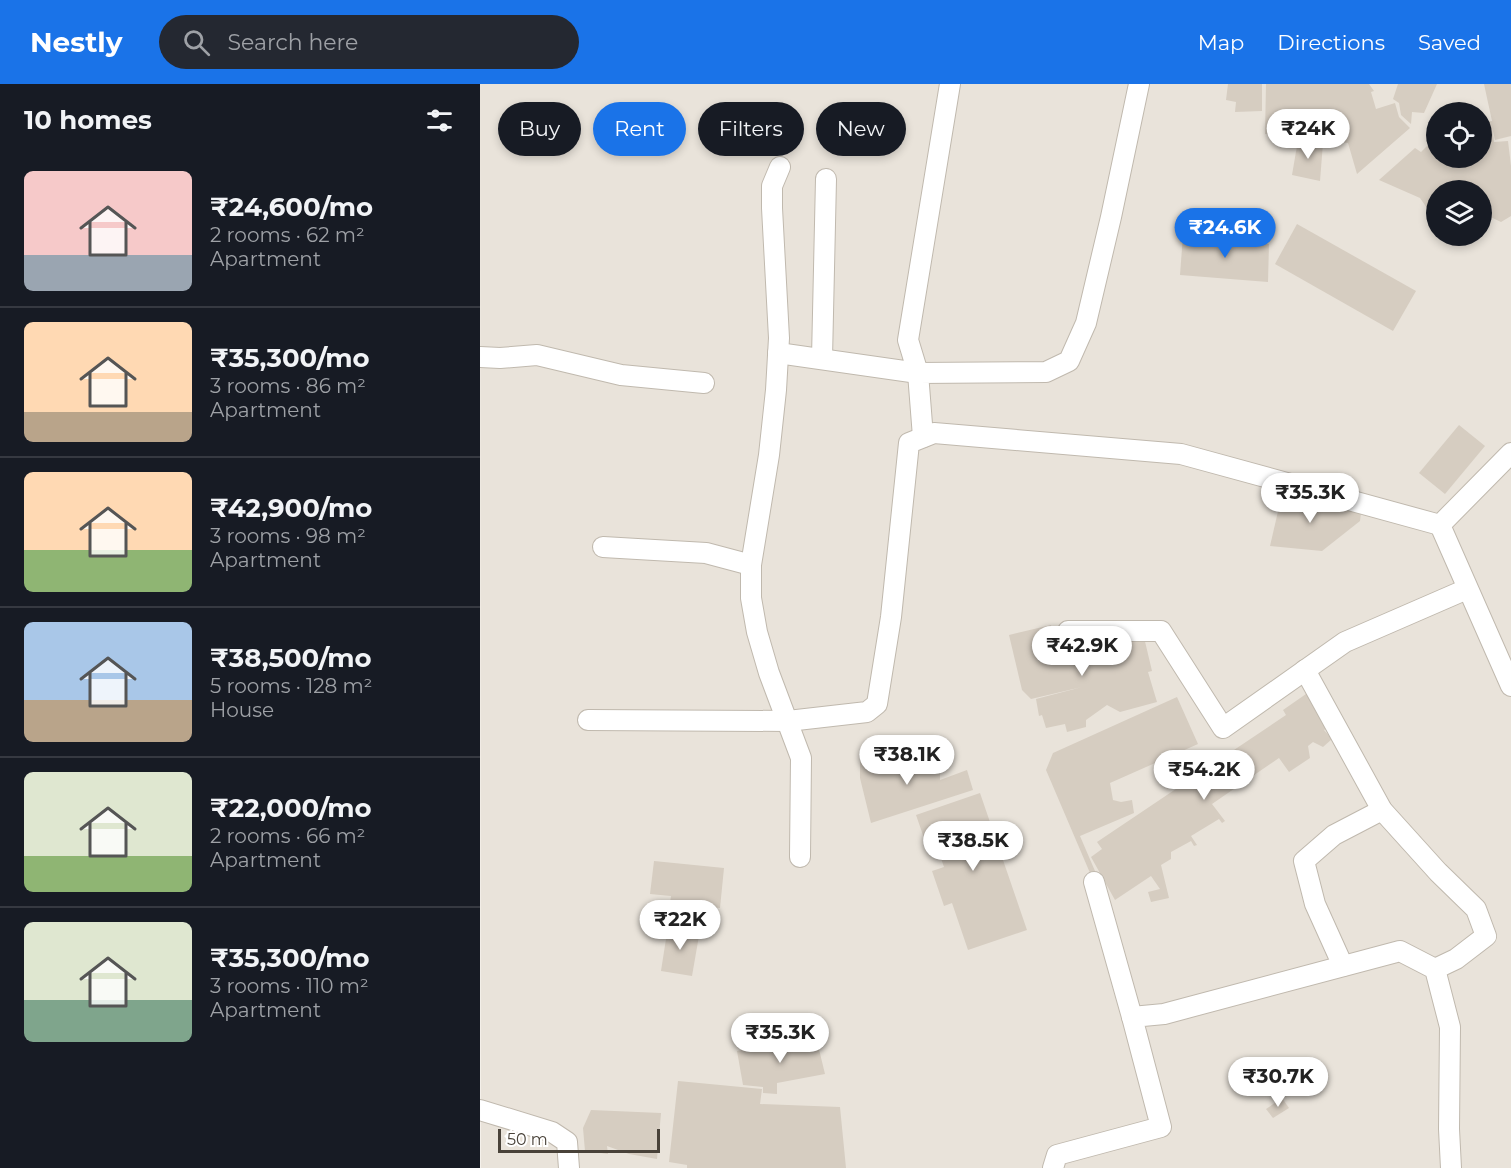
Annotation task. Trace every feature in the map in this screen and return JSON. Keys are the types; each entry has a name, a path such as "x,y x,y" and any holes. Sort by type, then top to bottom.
{"street":[{"path":"923,437 918,373 908,340 950,84"},
{"path":"778,353 918,373 1046,372 1069,360 1086,323 1139,84"},
{"path":"780,167 772,186 778,353 769,455 751,565 751,598 757,632 769,673 801,758 800,857"},
{"path":"822,358 826,178"},
{"path":"480,357 537,356 621,375 704,383"},
{"path":"588,720 788,721 867,712 877,704 891,617 909,443 934,433 1181,454 1440,525"},
{"path":"1440,525 1511,453"},
{"path":"1440,525 1511,686"},
{"path":"603,547 706,553 751,565"},
{"path":"1068,631 1161,631 1223,728 1345,642 1467,589"},
{"path":"1305,670 1382,810 1438,872 1476,909 1486,936 1456,959 1435,969"},
{"path":"1343,966 1315,904 1304,861 1335,835 1382,810"},
{"path":"1053,1168 1058,1155 1161,1127 1094,882"},
{"path":"1132,1017 1164,1014 1400,951 1435,969 1450,1027 1451,1168"},
{"path":"480,1110 552,1132 567,1142 569,1168"}],"shaded area":[{"path":"480,84 1511,84 1511,1168 481,1168"}],"building":[{"path":"1228,84 1262,84 1262,111 1235,112 1236,102 1226,100"},
{"path":"1266,84 1369,84 1374,91 1371,92 1376,109 1395,103 1399,117 1410,128 1357,174 1348,143 1265,134"},
{"path":"1398,84 1437,84 1429,102 1426,102 1424,113 1412,112 1411,124 1401,115 1399,103 1393,99"},
{"path":"1484,84 1511,84 1511,136 1495,140 1492,127 1492,102 1488,102"},
{"path":"1492,127 1494,142 1508,141 1511,166 1511,216 1501,222 1492,218 1492,180 1426,180 1426,207 1420,198 1379,180 1415,148 1421,152 1426,147 1426,168 1492,168"},
{"path":"1298,140 1323,143 1320,181 1292,175"},
{"path":"1297,224 1416,291 1393,331 1275,264"},
{"path":"1183,235 1269,244 1268,282 1180,275"},
{"path":"1459,425 1485,446 1445,494 1419,473"},
{"path":"1282,494 1361,513 1360,521 1322,551 1270,546"},
{"path":"1051,625 1058,654 1143,633 1152,671 1148,672 1157,702 1120,712 1107,705 1086,720 1086,727 1067,732 1065,724 1046,728 1042,715 1039,716 1036,699 1082,687 1031,699 1022,690 1009,635"},
{"path":"1306,694 1311,695 1333,723 1324,730 1332,739 1323,747 1313,742 1308,746 1310,758 1289,772 1279,758 1212,804 1225,821 1222,823 1219,819 1191,836 1197,845 1194,846 1191,841 1171,852 1171,859 1161,865 1169,898 1151,902 1148,892 1160,889 1151,876 1115,900 1091,857 1102,849 1097,842 1286,715 1283,710"},
{"path":"1177,697 1198,744 1110,783 1113,800 1121,802 1132,800 1134,813 1080,836 1095,871 1090,873 1046,770 1053,753"},
{"path":"931,749 933,772 940,771 940,780 967,770 973,790 871,823 860,778 860,757 870,755 872,773"},
{"path":"980,793 1027,930 968,950 952,903 944,906 932,871 944,867 934,838 925,841 916,815"},
{"path":"654,861 724,868 720,908 670,903 671,896 650,894"},
{"path":"668,926 700,930 692,976 661,971"},
{"path":"816,1037 825,1074 777,1083 777,1094 763,1093 763,1087 743,1085 737,1051"},
{"path":"678,1081 762,1089 760,1104 840,1107 846,1168 687,1168 687,1165 669,1162"},
{"path":"1282,1098 1289,1108 1273,1118 1266,1109"},
{"path":"591,1110 661,1113 657,1159 629,1154 607,1146 608,1154 585,1151 583,1128"}]}
